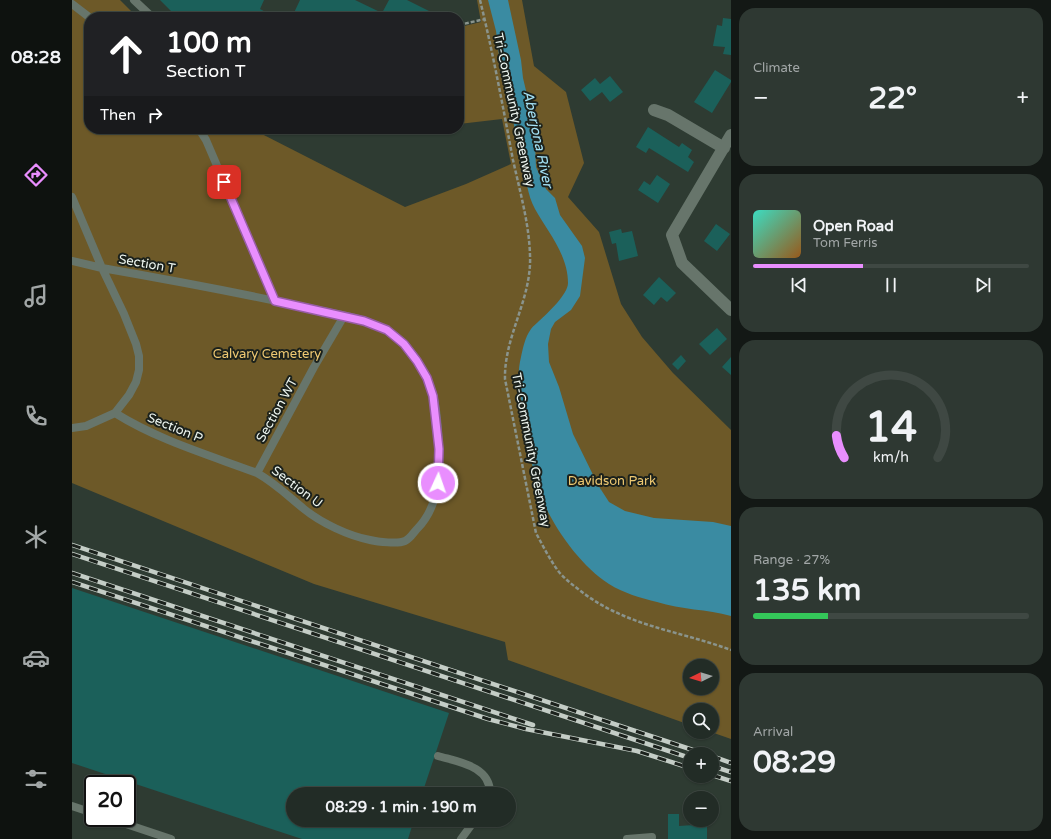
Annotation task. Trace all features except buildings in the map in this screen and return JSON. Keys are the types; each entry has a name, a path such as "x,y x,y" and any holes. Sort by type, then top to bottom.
{"street":[{"path":"654,110 668,115 724,148"},
{"path":"731,135 672,235 682,264 731,310"}],"lane":[{"path":"134,0 147,12"},
{"path":"72,4 84,13"},
{"path":"202,134 275,301"},
{"path":"72,197 102,268"},
{"path":"72,261 102,268"},
{"name":"Section T","path":"102,268 275,301 364,321 387,330 404,344 417,361 427,378 433,396 439,449 438,483 433,504 426,518 406,541"},
{"name":"Section T","path":"102,268 124,314 136,344 139,356 139,370 136,382 129,396 115,413"},
{"name":"Section WT","path":"257,473 314,367 344,316"},
{"path":"72,428 86,426 115,413"},
{"name":"Section P","path":"115,413 129,422 164,438 257,473"},
{"name":"Section U","path":"257,473 271,481 306,511 344,531 371,540 398,542 406,541"},
{"path":"438,756 479,770 487,780 490,787"},
{"path":"72,806 84,810"},
{"path":"135,827 171,839"},
{"path":"461,839 470,827"},
{"path":"627,839 652,837"}],"path":[{"name":"Tri-Community Greenway","path":"480,0 525,211 530,256 528,286 507,352 504,368 536,533 559,571 569,582 595,602 631,620 731,650"},
{"path":"464,24 485,19"}],"green space":[{"name":"Calvary Cemetery","path":"72,0 120,0 132,12 84,12 84,134 262,134 405,207 466,184 511,164 502,119 464,123 464,26 481,22 477,0 522,0 534,66 566,92 584,163 568,197 599,232 621,304 642,337 673,373 731,430 731,739 719,735 719,703 683,703 683,722 508,660 505,642 314,584 72,483"}],"water":[{"path":"488,0 508,0 529,103 530,120 535,144 536,167 546,189 555,198 560,215 582,246 585,258 580,296 571,310 555,322 551,329 548,344 549,362 559,387 573,434 598,485 609,502 625,511 654,518 713,522 731,526 731,616 666,605 632,595 609,584 589,567 570,546 554,523 542,499 532,462 519,388 519,367 523,346 527,335 565,292 568,283 567,273 561,253 532,204 529,195 499,55 496,31"}],"railway":[{"path":"72,545 684,747"},
{"path":"72,554 683,756"},
{"path":"72,573 533,725"},
{"path":"72,582 488,719 526,729 637,751 683,766"},
{"path":"719,759 731,763"},
{"path":"719,768 731,772"},
{"path":"719,777 731,781"}],"route":[{"path":"224,182 247,239 275,301 364,321 387,330 404,344 417,361 427,378 433,396 437,418 439,449 438,483"}],"water label":[{"name":"Aberjona River","path":"538,139"}],"park label":[{"name":"Davidson Park","path":"612,481"}]}
